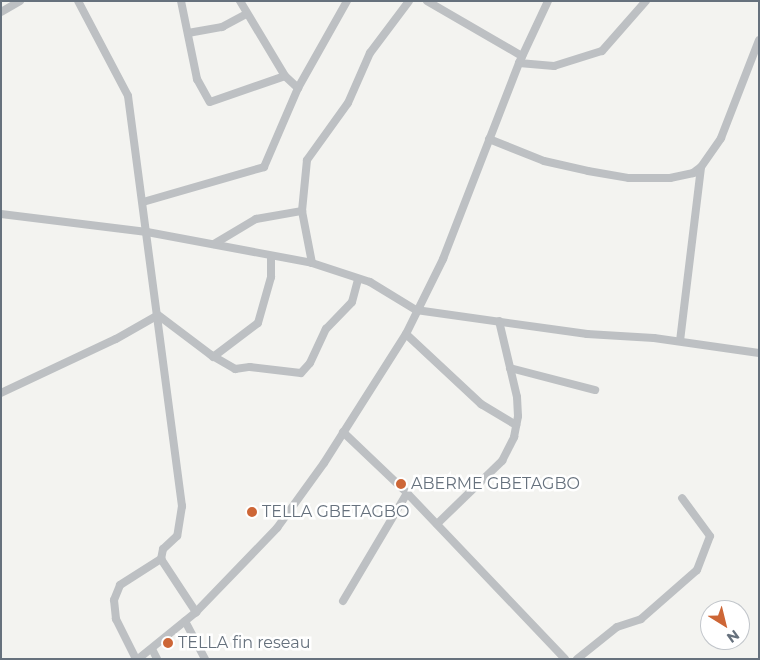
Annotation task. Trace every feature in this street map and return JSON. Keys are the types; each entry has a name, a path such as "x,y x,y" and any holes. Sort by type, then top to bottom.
{"street":[{"path":"3,9 20,1"},
{"path":"78,1 128,96 182,506 177,536 163,548 161,559 196,612"},
{"path":"181,1 197,79 210,102 285,76"},
{"path":"240,1 246,14 285,76 298,88"},
{"path":"143,202 264,166 298,88 347,1"},
{"path":"312,263 302,212 309,155 348,104 370,53 409,1"},
{"path":"427,1 520,60 554,66 602,51 646,1"},
{"path":"161,559 120,585 114,600 116,619 137,659 152,649 196,612 277,528 343,432 406,334 442,259 520,60 548,1"},
{"path":"188,33 222,27 246,14"},
{"path":"489,139 544,161 629,178 670,178 693,173 701,167 729,121 759,40"},
{"path":"680,341 701,167"},
{"path":"214,244 256,218 302,212"},
{"path":"1,214 147,232 312,263 386,290 416,310 587,334 680,341 759,353"},
{"path":"213,357 258,323 271,277 271,256"},
{"path":"158,315 213,357 236,369 250,367 301,373 310,363 326,329 352,302 358,280"},
{"path":"1,393 116,338 158,315"},
{"path":"437,524 502,461 508,452 516,425 517,397 499,321"},
{"path":"406,334 481,404 516,425"},
{"path":"510,368 595,390"},
{"path":"343,432 407,493 565,659"},
{"path":"343,601 407,493"},
{"path":"577,659 617,627 641,619 697,570 710,536 682,498"},
{"path":"185,621 205,659"},
{"path":"152,649 157,659"}],"place":[{"name":"ABERME GBETAGBO","path":"401,484"},
{"name":"TELLA GBETAGBO","path":"252,512"},
{"name":"TELLA fin reseau","path":"168,643"}]}
